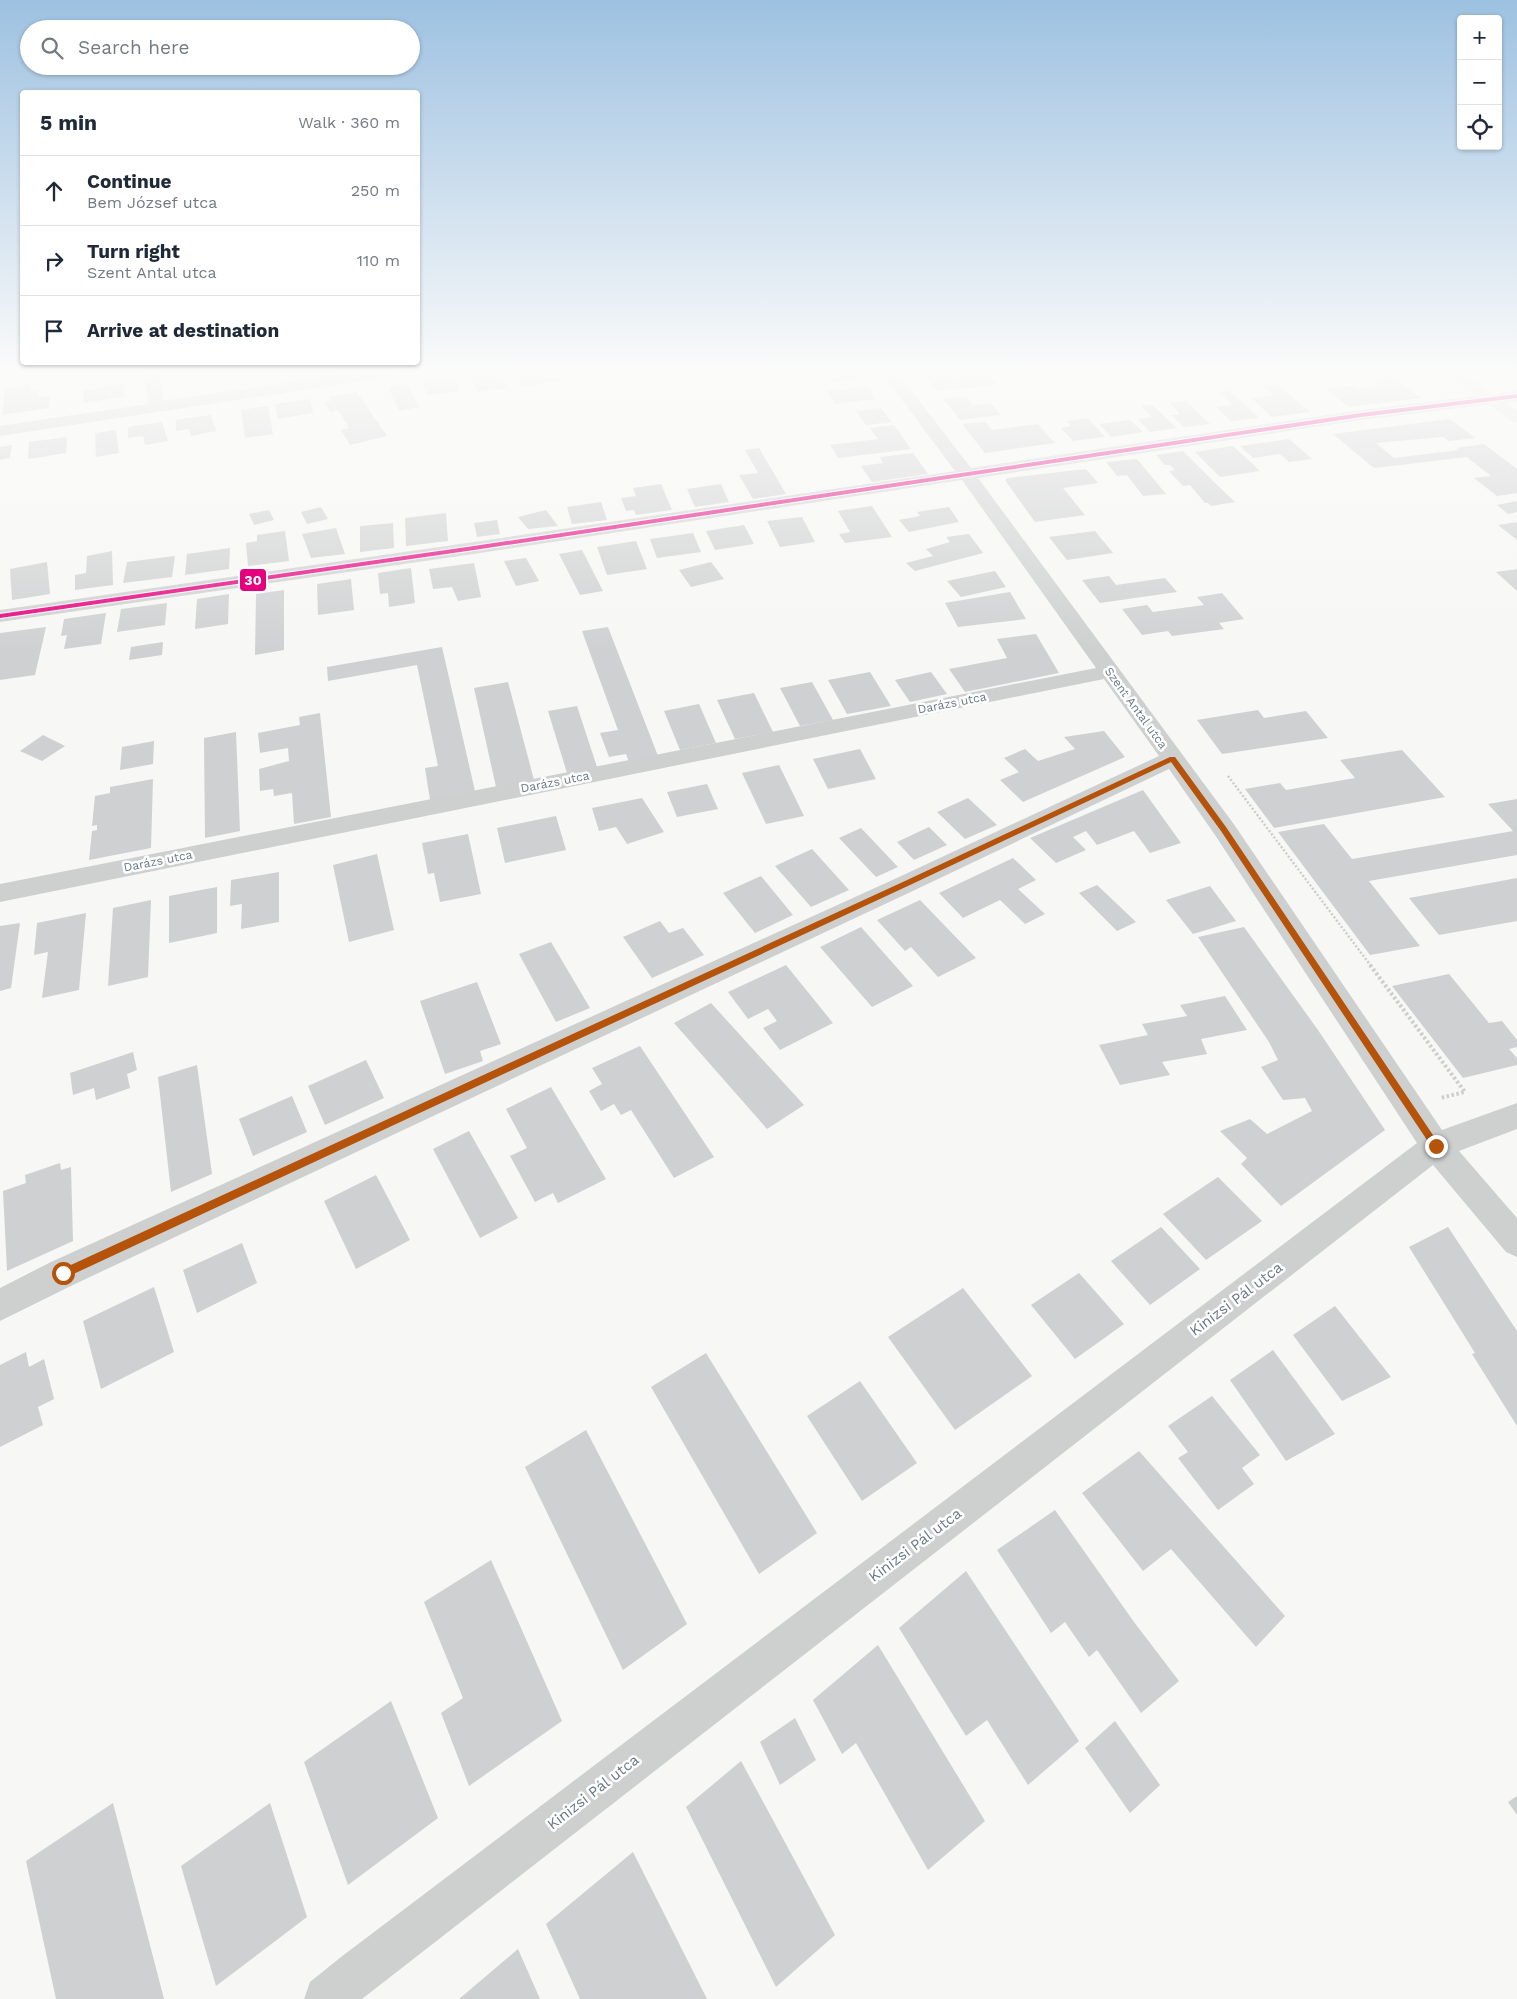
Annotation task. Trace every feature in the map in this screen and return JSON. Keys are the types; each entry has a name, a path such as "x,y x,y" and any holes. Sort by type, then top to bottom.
{"street":[{"name":"Szent Antal utca","path":"960,465 1224,829 1436,1146 1517,1242"},
{"path":"0,616 474,548 1018,465"},
{"name":"Darázs utca","path":"0,893 1110,672"},
{"path":"0,1305 81,1265 881,896 1173,758"},
{"name":"Kinizsi Pál utca","path":"326,1999 357,1973 1436,1146 1517,1116"}],"path":[{"path":"1228,776 1465,1092 1408,1106"}],"building":[{"path":"754,465 769,465 786,494 753,499 739,475 758,473"},
{"path":"922,465 928,474 872,482 861,466"},
{"path":"1109,465 1142,465 1166,494 1143,496 1127,475 1117,476"},
{"path":"1170,465 1197,465 1235,502 1211,506 1205,503 1190,485 1183,486 1169,471 1175,470"},
{"path":"1208,465 1254,465 1260,471 1220,477"},
{"path":"1371,465 1397,465 1374,468"},
{"path":"1477,465 1512,465 1517,469 1517,493 1497,496 1474,478 1491,476"},
{"path":"1086,469 1098,483 1063,488 1085,515 1035,522 1005,480 1007,478"},
{"path":"661,484 672,510 636,515 634,510 626,511 621,498 636,496 633,488"},
{"path":"721,484 729,502 695,507 687,489"},
{"path":"1517,501 1517,512 1508,514 1497,505"},
{"path":"601,502 607,520 572,524 567,507"},
{"path":"872,506 892,537 845,543 839,534 850,532 838,511"},
{"path":"321,507 328,519 307,524 301,512"},
{"path":"949,507 959,522 909,532 899,520 920,516 917,512"},
{"path":"269,510 274,520 254,525 249,514"},
{"path":"546,510 558,526 528,529 518,517"},
{"path":"446,513 448,541 406,546 405,518"},
{"path":"802,517 815,542 780,547 767,521"},
{"path":"497,520 500,534 477,537 474,523"},
{"path":"1517,522 1517,540 1498,525"},
{"path":"393,523 394,548 360,552 360,526"},
{"path":"744,525 754,544 715,550 706,531"},
{"path":"336,528 345,554 311,558 302,534"},
{"path":"285,531 289,561 248,566 246,543 257,541 257,535"},
{"path":"1095,531 1113,553 1067,560 1049,537"},
{"path":"693,533 701,552 657,558 650,539"},
{"path":"969,534 983,553 915,571 906,563 933,556 926,549 950,542 946,537"},
{"path":"636,541 647,569 607,575 597,547"},
{"path":"230,548 229,569 185,575 187,554"},
{"path":"582,550 603,591 580,595 559,554"},
{"path":"112,551 113,585 75,590 75,575 86,573 87,556"},
{"path":"175,556 172,577 123,583 127,562"},
{"path":"526,558 539,581 516,586 504,561"},
{"path":"47,562 50,594 12,600 10,569"},
{"path":"711,562 724,579 691,587 679,570"},
{"path":"474,563 481,597 458,601 452,587 433,589 429,569"},
{"path":"411,568 415,603 389,607 388,593 380,594 378,573"},
{"path":"1517,569 1517,591 1496,572"},
{"path":"995,571 1006,587 961,597 947,581"},
{"path":"1109,576 1116,585 1165,578 1177,592 1100,603 1082,580"},
{"path":"351,579 354,610 318,615 317,584"},
{"path":"284,590 284,650 255,655 256,594"},
{"path":"1010,592 1026,619 958,627 945,603"},
{"path":"1222,593 1244,619 1219,623 1224,629 1172,636 1168,631 1142,635 1122,609 1147,605 1153,612 1204,605 1197,597"},
{"path":"229,594 228,624 195,629 197,599"},
{"path":"167,603 165,625 117,632 121,609"},
{"path":"106,613 101,644 64,649 67,635 61,636 64,619"},
{"path":"46,627 35,675 0,680 0,633"},
{"path":"608,627 658,756 629,762 626,754 609,757 600,733 618,730 582,631"},
{"path":"1036,634 1059,673 965,692 949,669 1007,658 997,639"},
{"path":"163,642 162,655 129,660 131,647"},
{"path":"442,647 475,791 430,800 425,768 438,766 417,665 328,681 327,667"},
{"path":"870,672 891,706 847,714 828,680"},
{"path":"931,672 947,694 910,702 895,680"},
{"path":"508,682 534,780 496,787 474,688"},
{"path":"812,682 833,720 800,726 780,688"},
{"path":"754,693 773,732 735,739 717,700"},
{"path":"699,704 716,743 680,750 664,711"},
{"path":"577,706 597,767 567,773 548,711"},
{"path":"1258,710 1264,718 1306,711 1328,738 1222,754 1197,720"},
{"path":"320,713 331,817 294,824 292,793 274,796 273,789 260,791 259,769 289,761 288,748 260,753 258,733 300,725 299,717"},
{"path":"1104,731 1125,757 1023,802 1000,780 1019,772 1004,758 1025,749 1038,761 1075,749 1064,737"},
{"path":"236,732 240,831 205,838 204,738"},
{"path":"43,735 65,746 42,761 20,751"},
{"path":"154,741 153,764 120,770 122,747"},
{"path":"860,749 876,779 828,789 813,759"},
{"path":"1402,750 1445,797 1274,828 1245,789 1280,783 1286,790 1355,778 1340,760"},
{"path":"779,765 804,816 766,824 742,773"},
{"path":"153,779 151,848 89,860 92,831 97,830 97,825 92,826 95,796 110,793 110,787"},
{"path":"707,784 718,809 677,817 667,792"},
{"path":"1143,790 1181,843 1150,853 1134,831 1097,845 1086,831 1073,837 1086,850 1056,863 1030,838"},
{"path":"642,798 664,832 627,844 616,827 599,831 592,808"},
{"path":"968,798 997,825 965,839 937,812"},
{"path":"1517,799 1517,855 1369,881 1420,946 1370,955 1278,832 1324,824 1352,859 1513,831 1488,804"},
{"path":"556,816 566,850 505,863 497,828"},
{"path":"929,827 947,845 914,860 897,842"},
{"path":"861,828 898,867 876,877 839,838"},
{"path":"468,834 481,894 440,902 434,873 428,874 422,843"},
{"path":"812,849 849,890 811,907 775,866"},
{"path":"377,854 394,930 349,942 333,865"},
{"path":"1013,858 1036,880 1018,889 1045,914 1025,924 1000,900 963,918 939,893"},
{"path":"279,872 279,922 241,929 242,904 230,906 231,880"},
{"path":"761,876 793,915 755,933 723,893"},
{"path":"1517,878 1517,921 1439,935 1409,898"},
{"path":"1097,885 1136,922 1117,931 1079,893"},
{"path":"1210,886 1236,921 1193,934 1166,900"},
{"path":"217,887 217,933 169,943 169,896"},
{"path":"151,900 148,977 108,986 113,908"},
{"path":"920,900 976,958 938,977 911,947 905,951 877,920"},
{"path":"86,913 79,990 42,998 48,952 34,955 37,923"},
{"path":"660,921 669,933 683,928 704,955 652,978 623,937"},
{"path":"20,923 11,988 0,991 0,926"},
{"path":"861,927 913,986 872,1007 820,947"},
{"path":"1244,927 1318,1030 1385,1130 1281,1206 1241,1164 1247,1158 1220,1131 1250,1119 1267,1134 1312,1111 1305,1098 1283,1100 1261,1067 1278,1060 1269,1042 1198,937"},
{"path":"551,942 590,1008 556,1022 519,954"},
{"path":"786,965 833,1023 780,1050 763,1028 777,1021 768,1009 748,1019 728,992"},
{"path":"1449,974 1489,1023 1502,1021 1517,1040 1517,1047 1509,1049 1517,1058 1517,1065 1463,1078 1392,986"},
{"path":"477,982 501,1044 480,1051 483,1061 445,1074 420,1001"},
{"path":"1225,996 1247,1030 1201,1039 1207,1054 1162,1062 1170,1075 1120,1085 1099,1045 1148,1035 1142,1024 1187,1016 1180,1005"},
{"path":"711,1003 804,1105 767,1129 674,1023"},
{"path":"640,1046 714,1157 674,1178 631,1110 621,1115 614,1104 601,1111 589,1091 602,1084 592,1068"},
{"path":"133,1052 137,1070 127,1074 130,1088 96,1100 94,1088 73,1095 70,1073"},
{"path":"366,1060 384,1098 325,1125 308,1086"},
{"path":"197,1065 212,1174 171,1192 158,1077"},
{"path":"551,1087 606,1179 558,1203 553,1193 535,1202 510,1156 527,1148 506,1109"},
{"path":"292,1096 307,1132 253,1156 239,1119"},
{"path":"469,1131 518,1218 480,1238 433,1149"},
{"path":"60,1163 61,1170 71,1167 73,1241 7,1271 3,1191 26,1183 25,1175"},
{"path":"376,1175 410,1240 356,1269 324,1201"},
{"path":"1218,1177 1262,1221 1206,1260 1163,1214"},
{"path":"1161,1227 1200,1269 1150,1305 1111,1261"},
{"path":"1448,1227 1517,1331 1517,1426 1472,1354 1475,1353 1409,1247"},
{"path":"242,1243 257,1283 197,1313 183,1270"},
{"path":"1079,1273 1124,1324 1075,1359 1031,1305"},
{"path":"154,1287 174,1352 101,1389 83,1321"},
{"path":"963,1288 1032,1376 955,1430 888,1337"},
{"path":"1335,1306 1391,1377 1342,1401 1293,1335"},
{"path":"1273,1350 1335,1434 1286,1461 1230,1380"},
{"path":"26,1352 29,1367 44,1359 54,1399 38,1407 43,1425 0,1447 0,1365"},
{"path":"706,1353 817,1533 759,1574 651,1387"},
{"path":"860,1381 917,1463 862,1501 807,1416"},
{"path":"1212,1396 1260,1455 1242,1468 1254,1484 1218,1510 1178,1458 1188,1452 1168,1426"},
{"path":"586,1430 687,1624 623,1670 525,1467"},
{"path":"1139,1451 1285,1616 1256,1647 1171,1549 1143,1571 1082,1493"},
{"path":"1055,1510 1134,1622 1179,1681 1141,1713 1097,1650 1089,1657 1065,1622 1051,1633 997,1550"},
{"path":"491,1560 562,1721 469,1786 441,1713 463,1698 424,1602"},
{"path":"966,1571 1079,1741 1028,1785 987,1720 966,1736 899,1628"},
{"path":"878,1645 985,1821 928,1870 856,1743 842,1754 813,1700"},
{"path":"391,1701 438,1818 348,1885 304,1762"},
{"path":"795,1718 816,1760 780,1785 760,1742"},
{"path":"1115,1721 1160,1785 1130,1813 1085,1748"},
{"path":"741,1761 835,1935 776,1987 686,1807"},
{"path":"1517,1796 1517,1815 1508,1802"},
{"path":"113,1803 164,1999 56,1999 26,1861"},
{"path":"270,1803 307,1917 216,1986 181,1866"},
{"path":"633,1852 707,1999 580,1999 546,1924"},
{"path":"518,1949 540,1999 459,1999"}],"transit line":[{"name":"30","path":"0,616 474,548 1026,465"}],"route":[{"path":"63,1273 908,883 1173,758 1224,829 1436,1146"}]}
